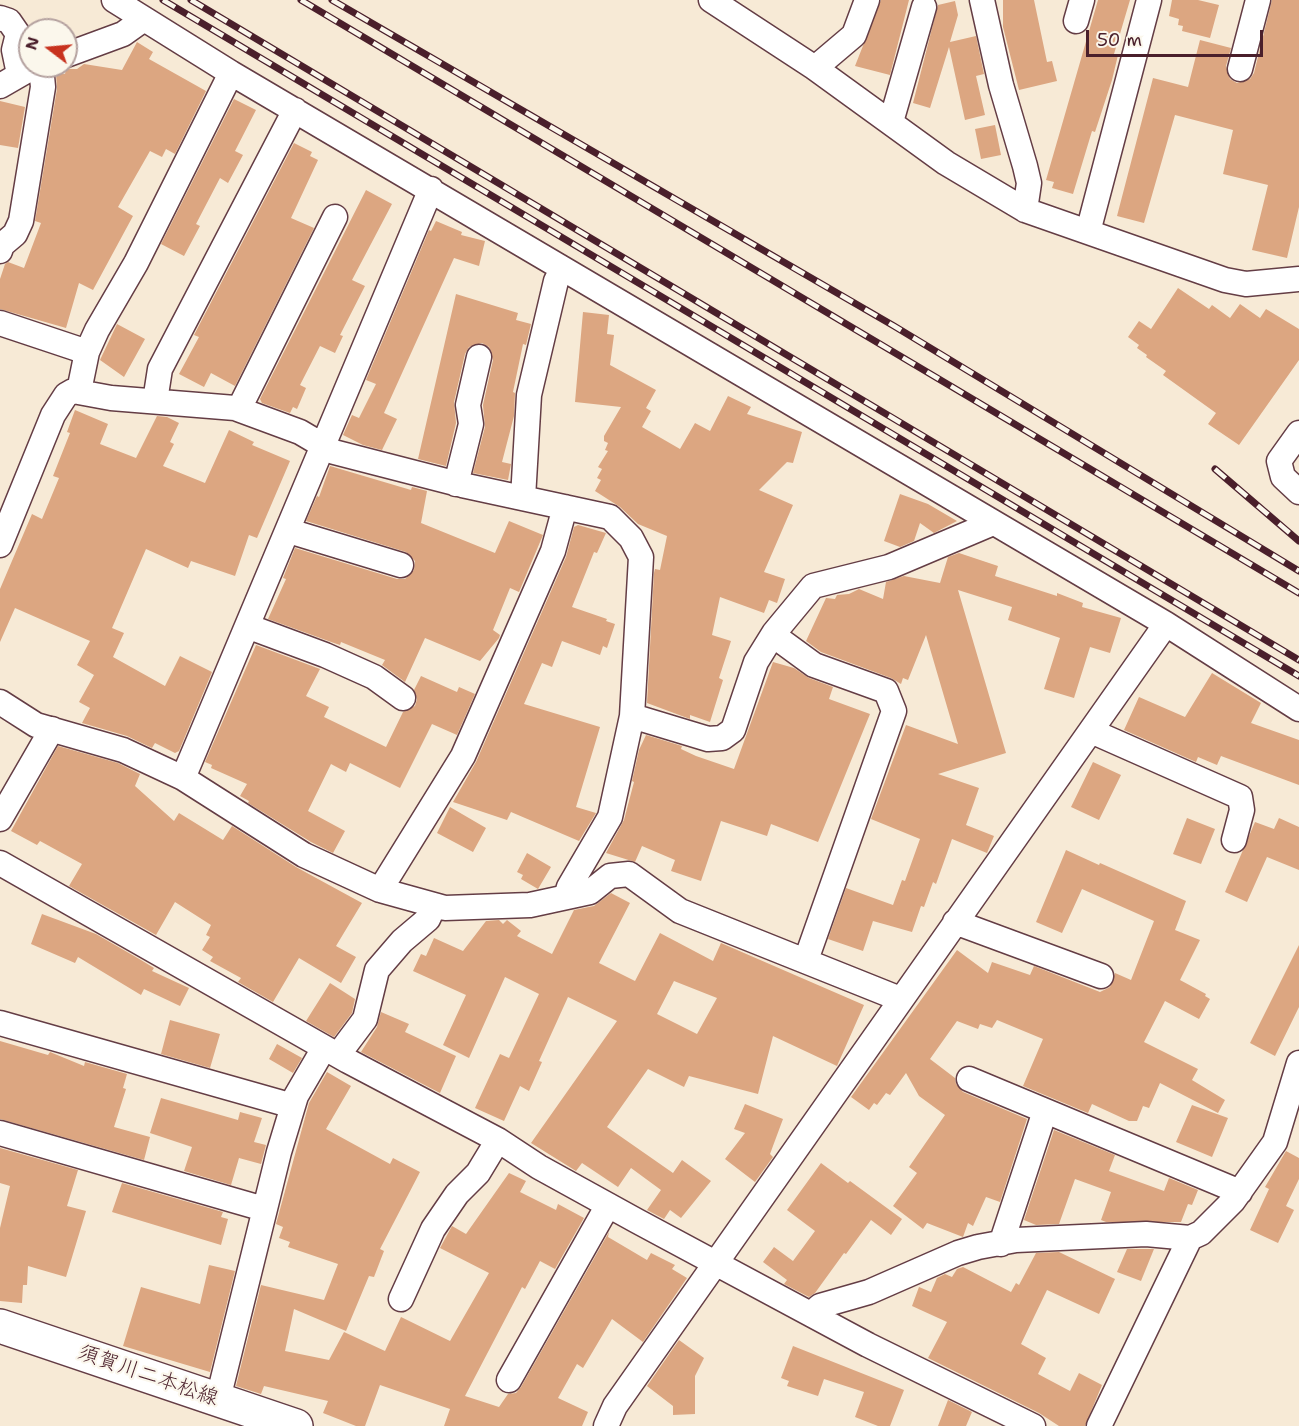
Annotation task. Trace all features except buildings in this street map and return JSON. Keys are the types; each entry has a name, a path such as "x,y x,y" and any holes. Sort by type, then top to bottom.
{"main road":[{"name":"須賀川二本松線","path":"0,1326 296,1426"}],"street":[{"path":"114,0 231,73 1166,624 1299,709"},
{"path":"711,0 815,68 946,163 1025,210 1225,280 1246,284 1299,279"},
{"path":"815,68 854,35 867,0"},
{"path":"982,0 1001,85 1027,174 1028,198 1025,210"},
{"path":"1088,232 1149,0"},
{"path":"1240,69 1258,0"},
{"path":"891,122 924,7"},
{"path":"0,18 9,21 18,34 14,51 18,60"},
{"path":"78,51 123,34 144,19"},
{"path":"79,391 87,351 136,263 231,73"},
{"path":"0,250 2,245 15,234 21,221 43,87 31,78"},
{"path":"155,401 160,369 295,110"},
{"path":"183,778 289,531 322,445 431,189"},
{"path":"239,409 335,216"},
{"path":"523,498 529,395 556,280 562,268"},
{"path":"0,323 87,351"},
{"path":"456,484 471,424 468,405 479,357"},
{"path":"0,545 53,415 66,395 79,391 111,398 239,409 300,432 334,452 456,484 610,518 631,538 641,557 632,716 610,817 568,887 566,897"},
{"path":"1299,433 1279,460 1283,477 1299,492"},
{"path":"380,890 463,756 553,551 565,507"},
{"path":"632,716 708,739 722,738 733,730 756,662 773,635 813,586 889,567 993,523"},
{"path":"289,531 400,564"},
{"path":"606,1426 615,1406 1166,624"},
{"path":"247,626 374,677 403,698"},
{"path":"773,635 814,665 886,691 894,711 806,960"},
{"path":"0,702 36,725 123,750 183,778 304,855 380,890 434,906 459,908 543,904 590,892 610,876 629,874 680,911 900,999"},
{"path":"0,819 52,729"},
{"path":"1091,731 1240,797 1242,810 1234,840"},
{"path":"0,863 331,1052 498,1140 539,1167 973,1399 1033,1426"},
{"path":"218,1399 264,1209 293,1106 305,1077 365,1018 378,970 402,941 428,919 434,906"},
{"path":"955,922 1101,976"},
{"path":"0,1023 293,1106"},
{"path":"811,1314 820,1306 878,1289 958,1253 1016,1240 1146,1234 1190,1238 1201,1233 1240,1192 1265,1157 1289,1131 1299,1063"},
{"path":"969,1079 1240,1192"},
{"path":"1001,1244 1045,1111"},
{"path":"0,1133 264,1209"},
{"path":"401,1299 434,1229 457,1194 478,1173 498,1140"},
{"path":"509,1380 608,1204"},
{"path":"1099,1426 1190,1238"}],"railway":[{"path":"163,0 1299,676"},
{"path":"191,0 1299,660"},
{"path":"301,0 1299,593"},
{"path":"332,0 894,326 1299,571"},
{"path":"1215,469 1299,541"}]}
